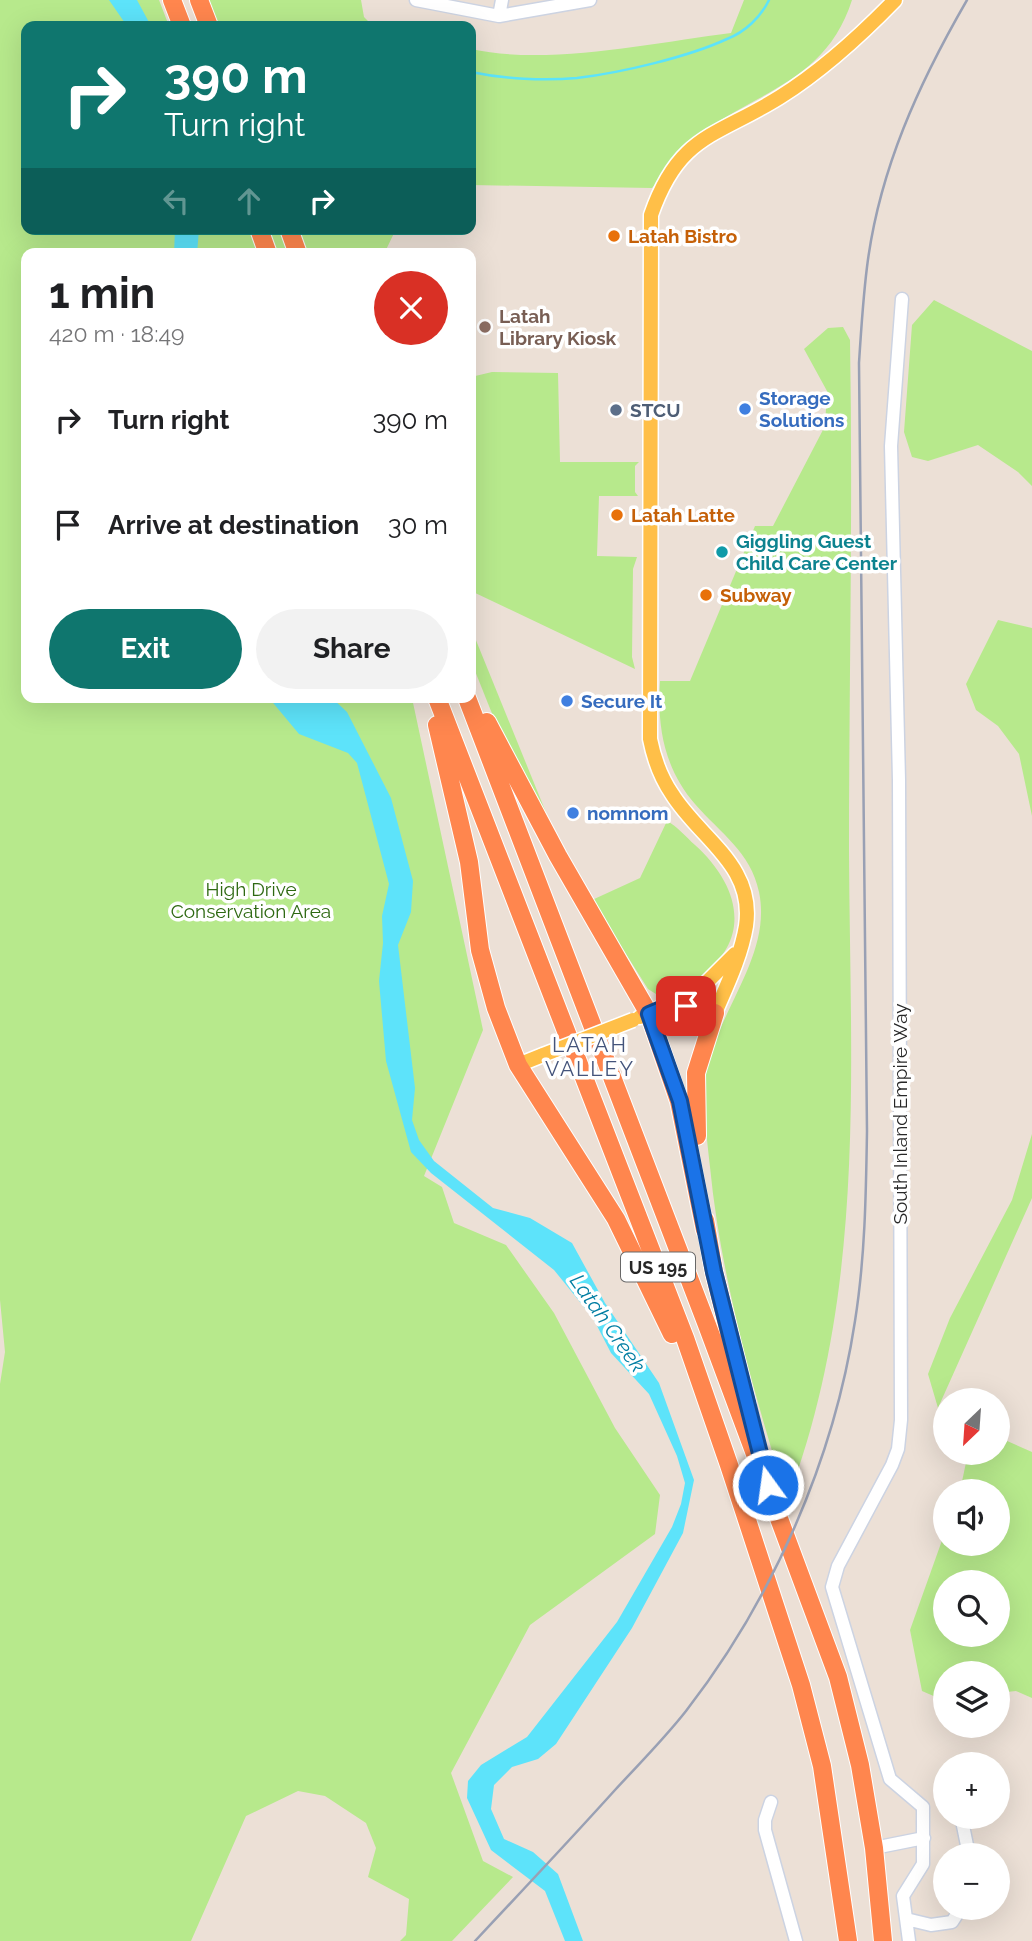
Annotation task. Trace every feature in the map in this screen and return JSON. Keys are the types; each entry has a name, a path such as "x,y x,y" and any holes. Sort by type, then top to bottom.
{"highway":[{"path":"172,0 180,21"},
{"path":"199,0 207,21"},
{"path":"476,700 641,1017 680,1101 705,1230 768,1485"},
{"path":"432,703 469,862 480,950 496,1008 518,1065 603,1196 641,1267 676,1343 712,1442 738,1492"},
{"name":"US 195","path":"439,703 685,1338 738,1492 801,1685 822,1766 848,1941"},
{"name":"US 195","path":"469,703 768,1485 838,1677 860,1765 874,1848 883,1941"},
{"path":"705,1230 695,1093 700,1056 715,1013"}],"main road":[{"path":"668,1006 715,1013 740,947 747,915 741,880 730,862 672,795 658,767 650,739 651,215 671,170 688,149 779,97 823,67 892,1"},
{"path":"518,1065 668,1006 710,982 740,947"}],"street":[{"path":"416,0 499,16 590,0"},
{"path":"499,16 502,0"},
{"name":"South Inland Empire Way","path":"902,299 891,446 899,780 901,1420 898,1449 892,1465 838,1566 832,1587 890,1779 923,1807 923,1864 903,1896 909,1941"},
{"path":"771,1802 765,1830 796,1941"},
{"path":"874,1848 924,1838"},
{"path":"906,1919 932,1925 953,1920"}],"green space":[{"name":"High Drive Conservation Area","path":"0,0 159,0 167,21 21,21 21,235 393,235 387,248 21,248 21,703 413,703 483,1030 424,1176 442,1187 454,1223 506,1245 554,1313 615,1428 660,1495 655,1534 530,1625 451,1773 483,1861 513,1877 452,1941 400,1941 406,1935 409,1899 368,1877 376,1848 366,1823 325,1796 298,1791 246,1816 191,1941 0,1941 0,1384 5,1352 0,1300"},
{"path":"208,0 361,0 364,17 368,21 216,21"},
{"path":"744,0 852,0 840,28 824,51 805,69 689,142 652,188 476,185 476,50 501,54 566,54 731,33"},
{"path":"934,300 1032,351 1032,486 1018,472 978,445 928,461 912,457 904,432 912,325"},
{"path":"843,327 850,340 851,404 851,1098 848,1179 842,1261 831,1341 813,1422 787,1501 730,1294 715,1209 705,1114 705,1082 710,1058 757,941 761,917 759,892 742,854 695,804 676,776 665,746 659,698 660,681 690,681 755,526 773,526 825,426 827,391 804,349 828,328"},
{"path":"492,372 558,373 560,462 639,462 635,466 635,492 638,496 599,496 597,556 637,557 633,569 632,657 635,669 476,593 476,376"},
{"path":"998,620 1032,628 1032,816 1019,754 998,726 976,710 966,684"},
{"path":"476,640 558,842 517,768 476,674"},
{"path":"667,821 710,860 722,876 734,910 734,928 718,961 701,976 680,988 656,994 648,989 592,900 640,878"},
{"path":"1032,1134 1032,1198 947,1388 933,1388 933,1391 928,1374 950,1318 1012,1200"},
{"path":"1010,1442 1032,1452 1032,1698 1016,1691 1010,1692 1010,1661 933,1661 933,1696 922,1691 910,1630 936,1556 1010,1556 1010,1479 963,1479 965,1465 1010,1465"}],"water":[{"path":"109,0 137,0 148,21 124,21"},
{"path":"175,235 199,235 197,248 174,248"},
{"name":"Latah Creek","path":"273,703 337,703 347,712 391,798 413,881 411,912 398,945 415,1088 412,1120 419,1140 434,1161 493,1208 530,1218 572,1243 605,1303 659,1383 694,1480 683,1533 632,1628 556,1744 538,1759 512,1767 494,1785 491,1809 504,1839 533,1852 558,1874 583,1941 565,1941 545,1891 491,1850 467,1798 468,1781 481,1765 527,1737 617,1622 672,1527 681,1504 685,1483 677,1456 649,1394 611,1353 593,1318 554,1270 431,1173 411,1152 386,1061 379,981 383,943 382,916 389,884 357,763 348,753 299,734"}],"waterway":[{"path":"476,73 510,78 564,79 594,76 654,63 711,46 734,36 757,18 769,0"}],"railway":[{"path":"475,1941 660,1741 717,1668 746,1623 795,1527 832,1425 855,1321 861,1274 867,1155 859,363 863,303 873,231 891,162 917,95 967,0"}],"place":[{"name":"Latah Bistro","path":"614,236"},
{"name":"Latah Library Kiosk","path":"485,327"},
{"name":"Storage Solutions","path":"745,409"},
{"name":"STCU","path":"616,410"},
{"name":"Latah Latte","path":"617,515"},
{"name":"Giggling Guest Child Care Center","path":"722,552"},
{"name":"Subway","path":"706,595"},
{"name":"Secure It","path":"567,701"},
{"name":"nomnom","path":"573,813"}],"district":[{"name":"LATAH VALLEY","path":"590,1056"}],"route":[{"path":"686,1006 668,1006 649,1014 680,1101 714,1272 768,1485"}]}
